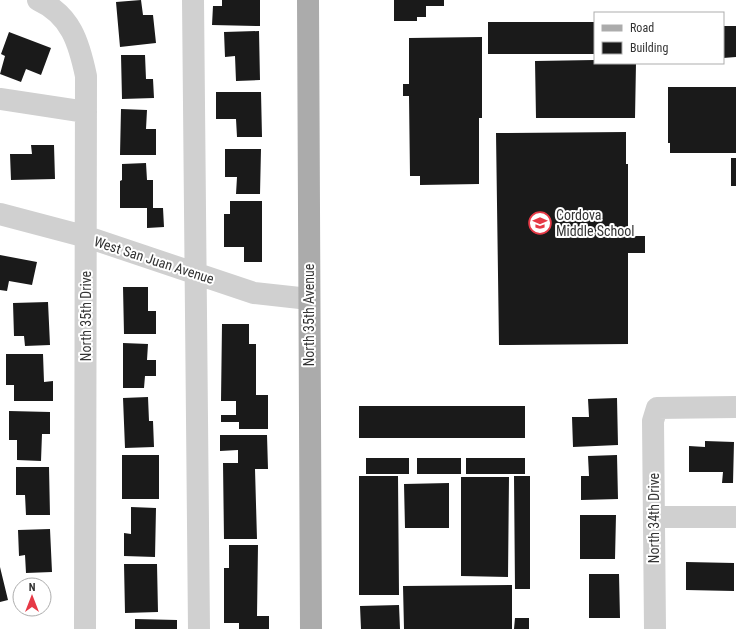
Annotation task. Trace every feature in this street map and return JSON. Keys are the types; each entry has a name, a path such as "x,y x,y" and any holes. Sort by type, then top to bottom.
{"main road":[{"name":"North 35th Avenue","path":"308,0 311,629"}],"street":[{"path":"193,0 199,629"},
{"name":"North 35th Drive","path":"52,4 68,25 80,48 86,76 85,629"},
{"path":"0,100 86,112"},
{"name":"West San Juan Avenue","path":"0,214 86,238 196,272 254,293 309,299"},
{"name":"North 34th Drive","path":"655,629 653,421 658,408 736,407"},
{"path":"654,517 736,517"}],"building":[{"path":"141,0 143,15 153,15 156,43 120,47 116,2"},
{"path":"222,0 260,0 260,26 212,25 213,6 222,6"},
{"path":"394,0 444,0 444,6 426,6 426,17 417,17 417,21 394,21"},
{"path":"488,22 594,22 594,54 488,54"},
{"path":"724,26 736,26 736,57 724,58"},
{"path":"259,31 260,80 236,81 235,56 225,57 224,32"},
{"path":"9,32 51,48 41,75 26,69 21,82 0,74 5,56 1,54"},
{"path":"482,37 482,118 479,118 479,184 420,185 420,176 410,176 409,96 403,96 403,84 409,84 409,38"},
{"path":"121,55 145,55 146,79 153,79 154,98 122,99"},
{"path":"594,60 594,64 636,64 635,118 536,118 535,61"},
{"path":"668,87 736,87 736,153 670,153 670,143 668,143"},
{"path":"216,92 261,92 262,137 237,137 236,119 216,119"},
{"path":"121,109 147,110 146,129 156,129 156,155 120,155"},
{"path":"626,132 626,164 628,164 628,236 645,236 645,253 628,253 628,344 499,345 496,133"},
{"path":"31,145 54,145 55,179 11,180 10,154 32,154"},
{"path":"225,149 261,149 260,194 236,194 237,177 225,177"},
{"path":"731,158 736,158 736,186 731,186"},
{"path":"146,163 147,180 153,180 153,208 163,208 164,227 147,228 147,208 120,208 120,181 122,180 122,164"},
{"path":"230,201 262,201 262,262 244,262 244,247 224,247 224,214 230,214"},
{"path":"0,255 37,262 32,285 9,281 7,291 0,290"},
{"path":"123,287 148,287 148,311 156,311 156,334 124,334"},
{"path":"48,302 50,345 25,346 24,336 14,336 13,303"},
{"path":"222,324 249,324 249,344 256,344 256,395 268,395 268,429 239,429 239,422 221,422 221,415 236,415 236,401 221,401"},
{"path":"123,343 148,344 147,360 156,360 156,376 145,376 144,388 123,388"},
{"path":"6,354 43,354 44,382 53,381 53,401 14,401 14,385 6,385"},
{"path":"148,397 149,421 153,421 154,447 125,448 123,398"},
{"path":"617,398 618,445 573,447 572,417 589,417 588,399"},
{"path":"359,406 525,406 525,438 359,438"},
{"path":"9,411 50,412 50,434 42,434 41,461 17,460 17,440 9,440"},
{"path":"220,435 267,435 268,469 255,469 257,539 224,539 223,463 238,463 238,450 220,451"},
{"path":"705,441 734,442 733,483 722,483 723,472 689,472 689,446 705,447"},
{"path":"122,455 159,455 159,499 122,499"},
{"path":"617,455 618,499 581,500 581,476 589,476 588,456"},
{"path":"366,458 409,458 409,474 366,474"},
{"path":"417,458 461,458 461,474 417,474"},
{"path":"466,458 525,458 525,474 466,474"},
{"path":"16,467 49,467 50,515 26,515 25,495 16,495"},
{"path":"359,476 398,476 399,595 359,595"},
{"path":"514,476 530,476 530,589 515,589"},
{"path":"461,477 509,477 508,577 461,576"},
{"path":"449,483 449,528 405,528 404,484"},
{"path":"131,507 156,508 155,557 124,556 124,533 131,534"},
{"path":"580,515 616,515 615,559 580,559"},
{"path":"50,529 52,572 26,573 25,555 19,556 18,530"},
{"path":"229,545 258,545 257,616 269,616 269,629 239,629 239,623 224,623 224,568 229,568"},
{"path":"686,562 734,563 734,591 686,590"},
{"path":"124,564 157,564 158,612 125,613"},
{"path":"0,567 8,600 0,602"},
{"path":"589,574 619,574 620,618 589,618"},
{"path":"512,585 512,629 404,629 403,586"},
{"path":"399,605 400,629 361,629 360,606"},
{"path":"515,618 529,618 529,629 514,629"},
{"path":"135,619 177,620 177,629 135,629"}],"place":[{"name":"Cordova Middle School","path":"540,223"}]}
